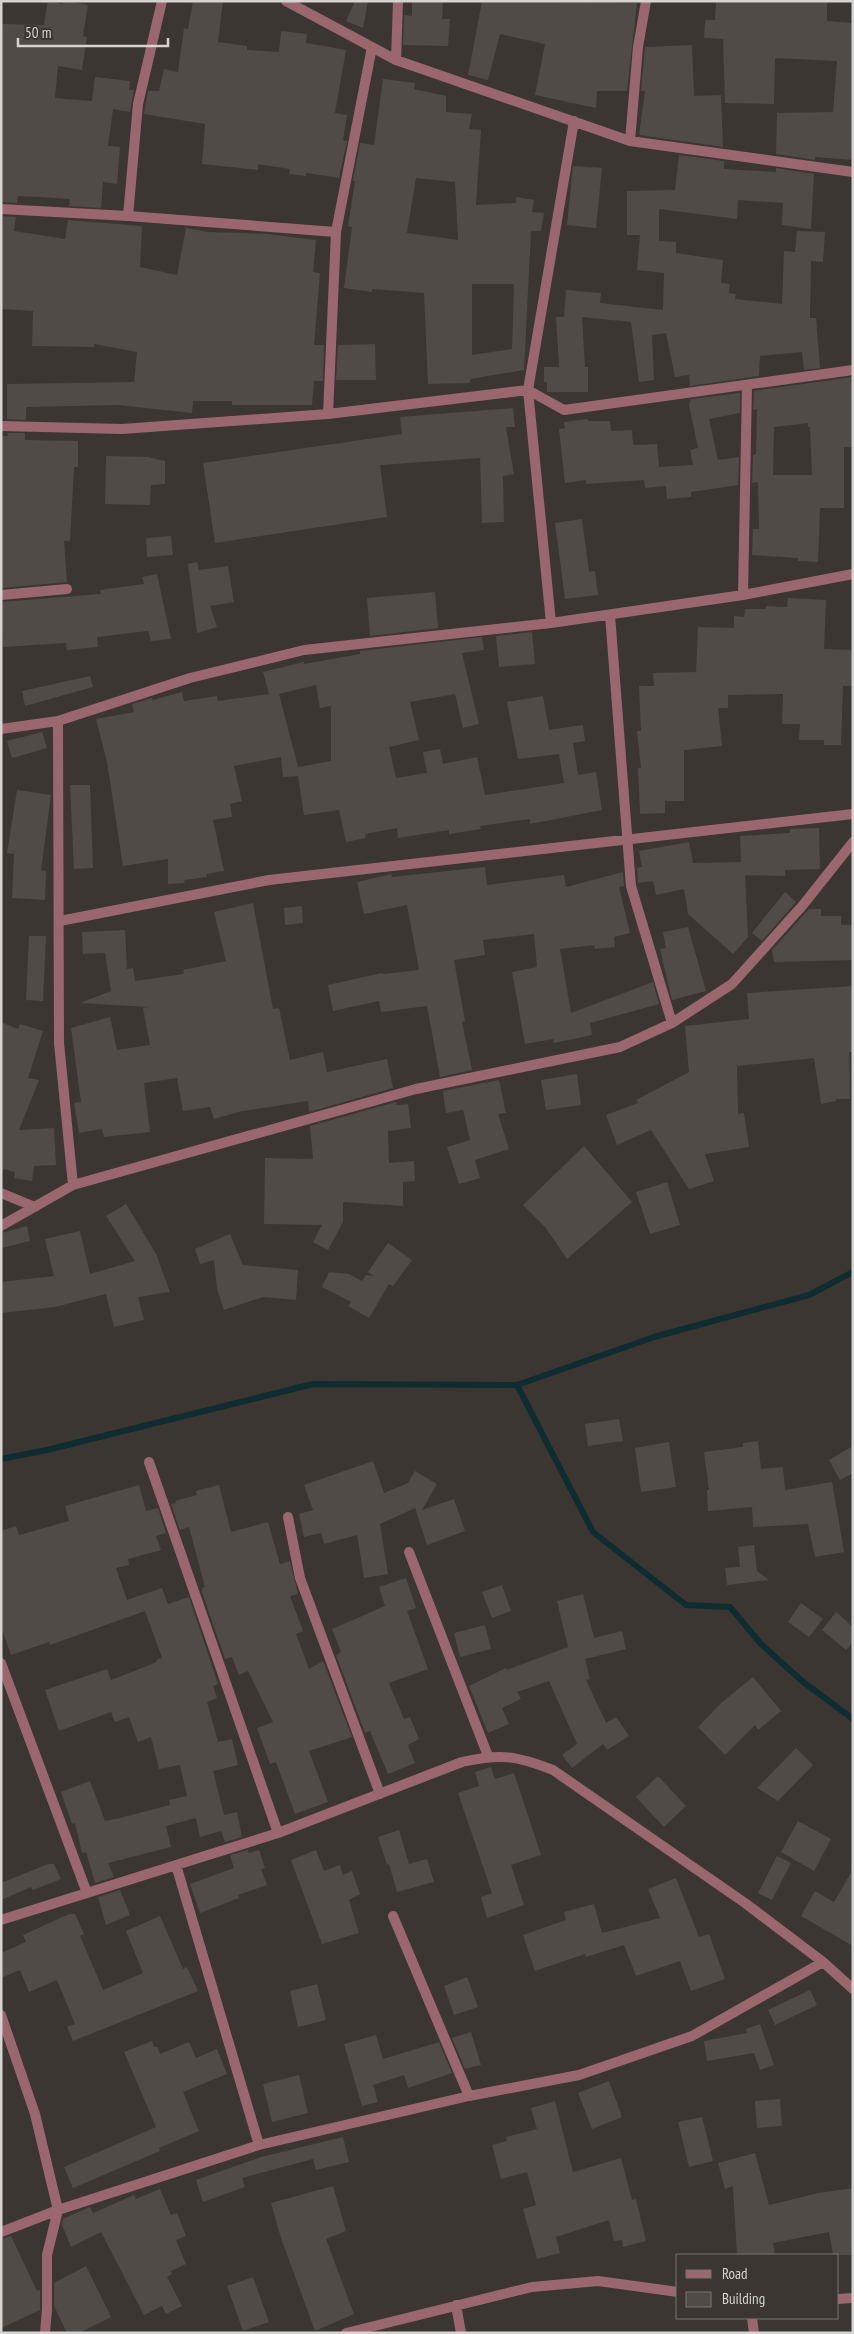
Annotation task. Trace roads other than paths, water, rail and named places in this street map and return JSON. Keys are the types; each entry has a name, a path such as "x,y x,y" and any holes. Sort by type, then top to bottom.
{"street":[{"path":"128,216 138,104 162,1"},
{"path":"286,1 396,60 630,141 853,172"},
{"path":"396,60 398,1"},
{"path":"630,141 638,47 646,1"},
{"path":"328,414 336,232 372,47"},
{"path":"551,623 528,390 574,121"},
{"path":"1,209 128,216 336,232"},
{"path":"1,426 122,429 328,414 528,390 564,410 853,370"},
{"path":"743,596 747,386"},
{"path":"1,729 58,721 190,678 304,650 610,615 743,596 853,574"},
{"path":"1,595 67,589"},
{"path":"610,615 631,886 672,1023"},
{"path":"58,721 59,1043 73,1185"},
{"path":"60,921 269,880 853,814"},
{"path":"1,1226 73,1185 416,1089 620,1046 672,1023 732,984 803,905 853,842"},
{"path":"1,1193 35,1207"},
{"path":"150,1462 278,1833"},
{"path":"288,1517 300,1578 380,1794"},
{"path":"409,1552 488,1756"},
{"path":"1,1662 86,1894"},
{"path":"1,1920 278,1833 462,1762 488,1756 520,1758 553,1770 745,1903 823,1962 853,1989"},
{"path":"176,1866 259,2145"},
{"path":"393,1916 469,2096"},
{"path":"1,2232 58,2210 259,2145 469,2096 579,2075 692,2036 823,1962"},
{"path":"1,2015 35,2114 58,2210 47,2254 45,2333"},
{"path":"346,2333 532,2287 598,2281 676,2292"},
{"path":"839,2299 853,2298"},
{"path":"456,2305 461,2333"},
{"path":"752,2319 754,2333"}],"waterway":[{"path":"1,1459 47,1450 313,1384 517,1385 654,1337 809,1295 853,1272"},
{"path":"517,1385 593,1532 686,1605 730,1607 761,1644 802,1681 853,1719"}]}
